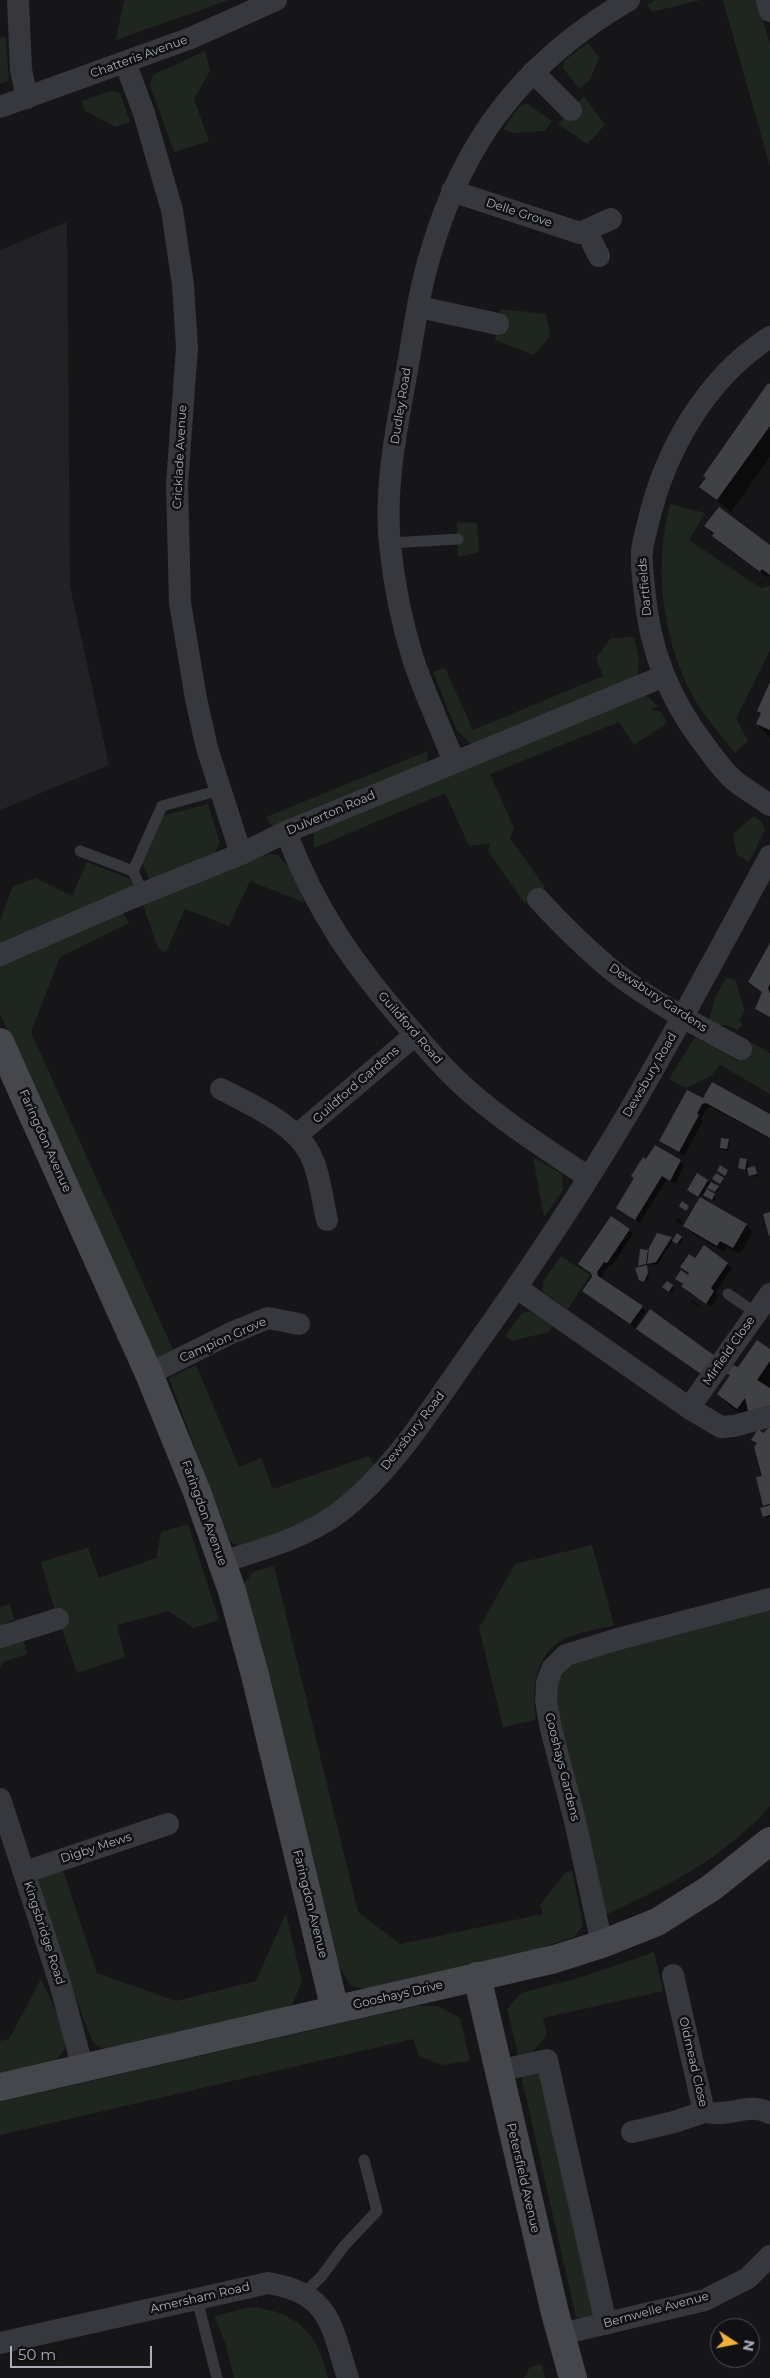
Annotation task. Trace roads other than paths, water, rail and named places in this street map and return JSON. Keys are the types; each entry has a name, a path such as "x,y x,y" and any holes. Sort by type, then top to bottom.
{"street":[{"path":"18,0 21,70 27,98"},
{"name":"Chatteris Avenue","path":"0,107 191,38 276,0"},
{"name":"Dudley Road","path":"454,762 414,663 400,611 390,543 393,455 430,254 452,191 481,135 502,107 533,72 570,39 600,17 629,0"},
{"path":"767,0 770,11"},
{"name":"Cricklade Avenue","path":"125,62 144,113 172,210 184,285 187,348 177,484 180,603 196,699 207,748 241,854"},
{"path":"533,72 571,110"},
{"name":"Delle Grove","path":"452,191 580,233 586,230"},
{"path":"599,256 586,230 611,219"},
{"path":"419,307 498,324"},
{"name":"Dartfields","path":"770,337 741,359 716,386 692,417 668,460 654,498 642,553 646,611 654,650 664,676 689,726 735,782 770,805"},
{"name":"Dulverton Road","path":"0,955 143,893 241,854 286,832 664,676"},
{"name":"Guildford Road","path":"286,832 322,911 335,934 363,972 415,1035 444,1068 477,1098 529,1138 588,1177"},
{"name":"Dewsbury Road","path":"222,1562 293,1539 340,1512 386,1468 432,1408 517,1288 588,1177 683,1017 770,856"},
{"name":"Dewsbury Gardens","path":"538,898 562,925 613,971 683,1017 741,1049"},
{"name":"Guildford Gardens","path":"298,1135 415,1035"},
{"name":"Faringdon Avenue","path":"0,1042 149,1374 197,1492 222,1562 255,1674 334,2010"},
{"path":"221,1089 260,1110 298,1135 310,1154 327,1220"},
{"path":"517,1288 689,1408 721,1427 734,1426 770,1416"},
{"name":"Mirfield Close","path":"689,1408 770,1294"},
{"name":"Campion Grove","path":"149,1374 268,1318 299,1324"},
{"name":"Gooshays Gardens","path":"602,1944 575,1820 551,1729 546,1701 547,1683 552,1669 566,1655 618,1639 770,1599"},
{"path":"0,1637 58,1619"},
{"name":"Kingsbridge Road","path":"0,1799 73,2025 83,2069"},
{"name":"Digby Mews","path":"25,1872 168,1824"},
{"name":"Gooshays Drive","path":"0,2087 555,1959 602,1944 658,1922 711,1888 770,1841"},
{"name":"Oldmead Close","path":"673,1975 704,2112 722,2113 740,2108 762,2110 770,2113"},
{"name":"Petersfield Avenue","path":"477,1976 498,2071 573,2378"},
{"path":"498,2071 547,2060 606,2324"},
{"path":"632,2132 674,2122 704,2112"},
{"name":"Bernwelle Avenue","path":"561,2334 705,2300 748,2278 770,2256"},
{"name":"Amersham Road","path":"0,2343 268,2283 287,2286 304,2294 318,2304 330,2321 348,2378"}],"lane":[{"path":"390,543 458,540"},
{"path":"133,871 162,806 220,790"},
{"path":"80,851 133,871 143,893"},
{"path":"728,1294 756,1313"},
{"path":"304,2294 321,2277 344,2246 378,2211 364,2160"},
{"path":"197,2299 217,2378"}]}
